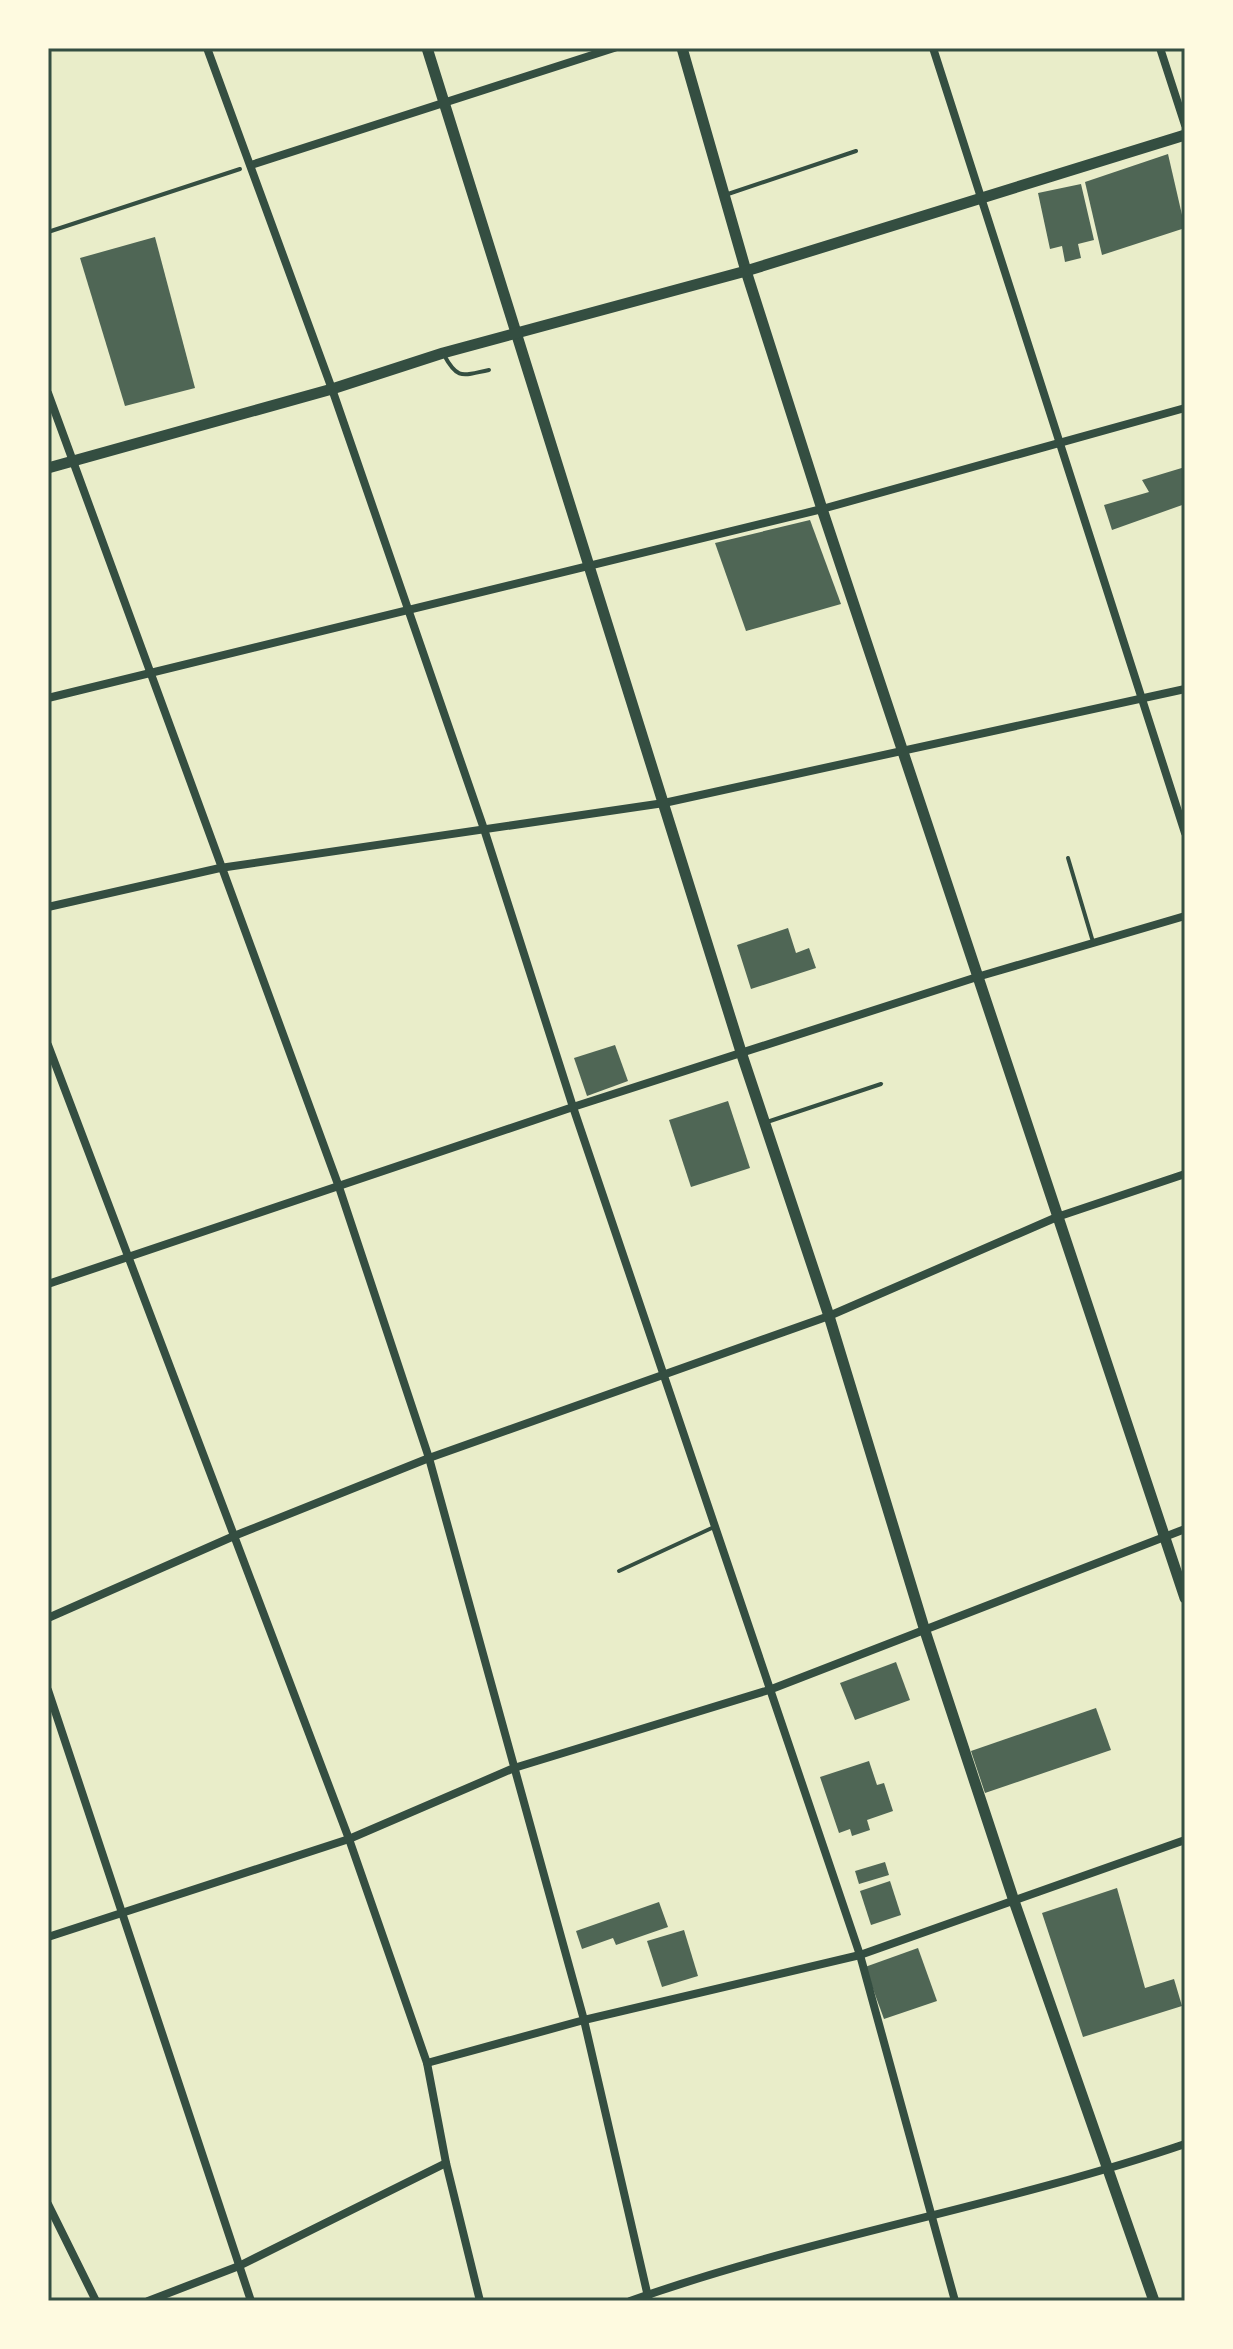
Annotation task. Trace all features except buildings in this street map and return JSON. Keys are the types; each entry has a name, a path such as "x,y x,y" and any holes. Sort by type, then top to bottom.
{"street":[{"path":"207,48 409,609 484,829 573,1107 860,1955 955,2301"},
{"path":"427,48 742,1055 829,1316 925,1631 1014,1901 1154,2301"},
{"path":"251,165 614,48"},
{"path":"682,48 746,271 822,509 1185,1598"},
{"path":"933,48 1185,833"},
{"path":"1160,48 1185,125"},
{"path":"48,468 332,389 443,353 746,271 1185,135"},
{"path":"48,393 339,1187 429,1458 584,2020 648,2298"},
{"path":"48,698 822,509 1185,408"},
{"path":"48,907 220,868 664,803 903,753 1140,696 1185,689"},
{"path":"48,1284 573,1107 977,977 1185,916"},
{"path":"48,1045 349,1839 427,2063 446,2163 480,2301"},
{"path":"48,1618 234,1536 429,1458 829,1316 1057,1217 1185,1174"},
{"path":"48,1937 349,1839 514,1768 769,1690 1185,1529"},
{"path":"48,1690 251,2301"},
{"path":"427,2063 584,2020 860,1955 1185,1840"},
{"path":"630,2301 930,2215 1109,2170 1185,2144"},
{"path":"148,2301 239,2266 446,2163"},
{"path":"48,2204 96,2301"}],"lane":[{"path":"726,195 856,151"},
{"path":"443,353 453,372 460,375 489,370"},
{"path":"1068,858 1093,942"},
{"path":"765,1123 881,1084"},
{"path":"619,1571 714,1527"}],"path":[{"path":"48,232 251,165"}]}
